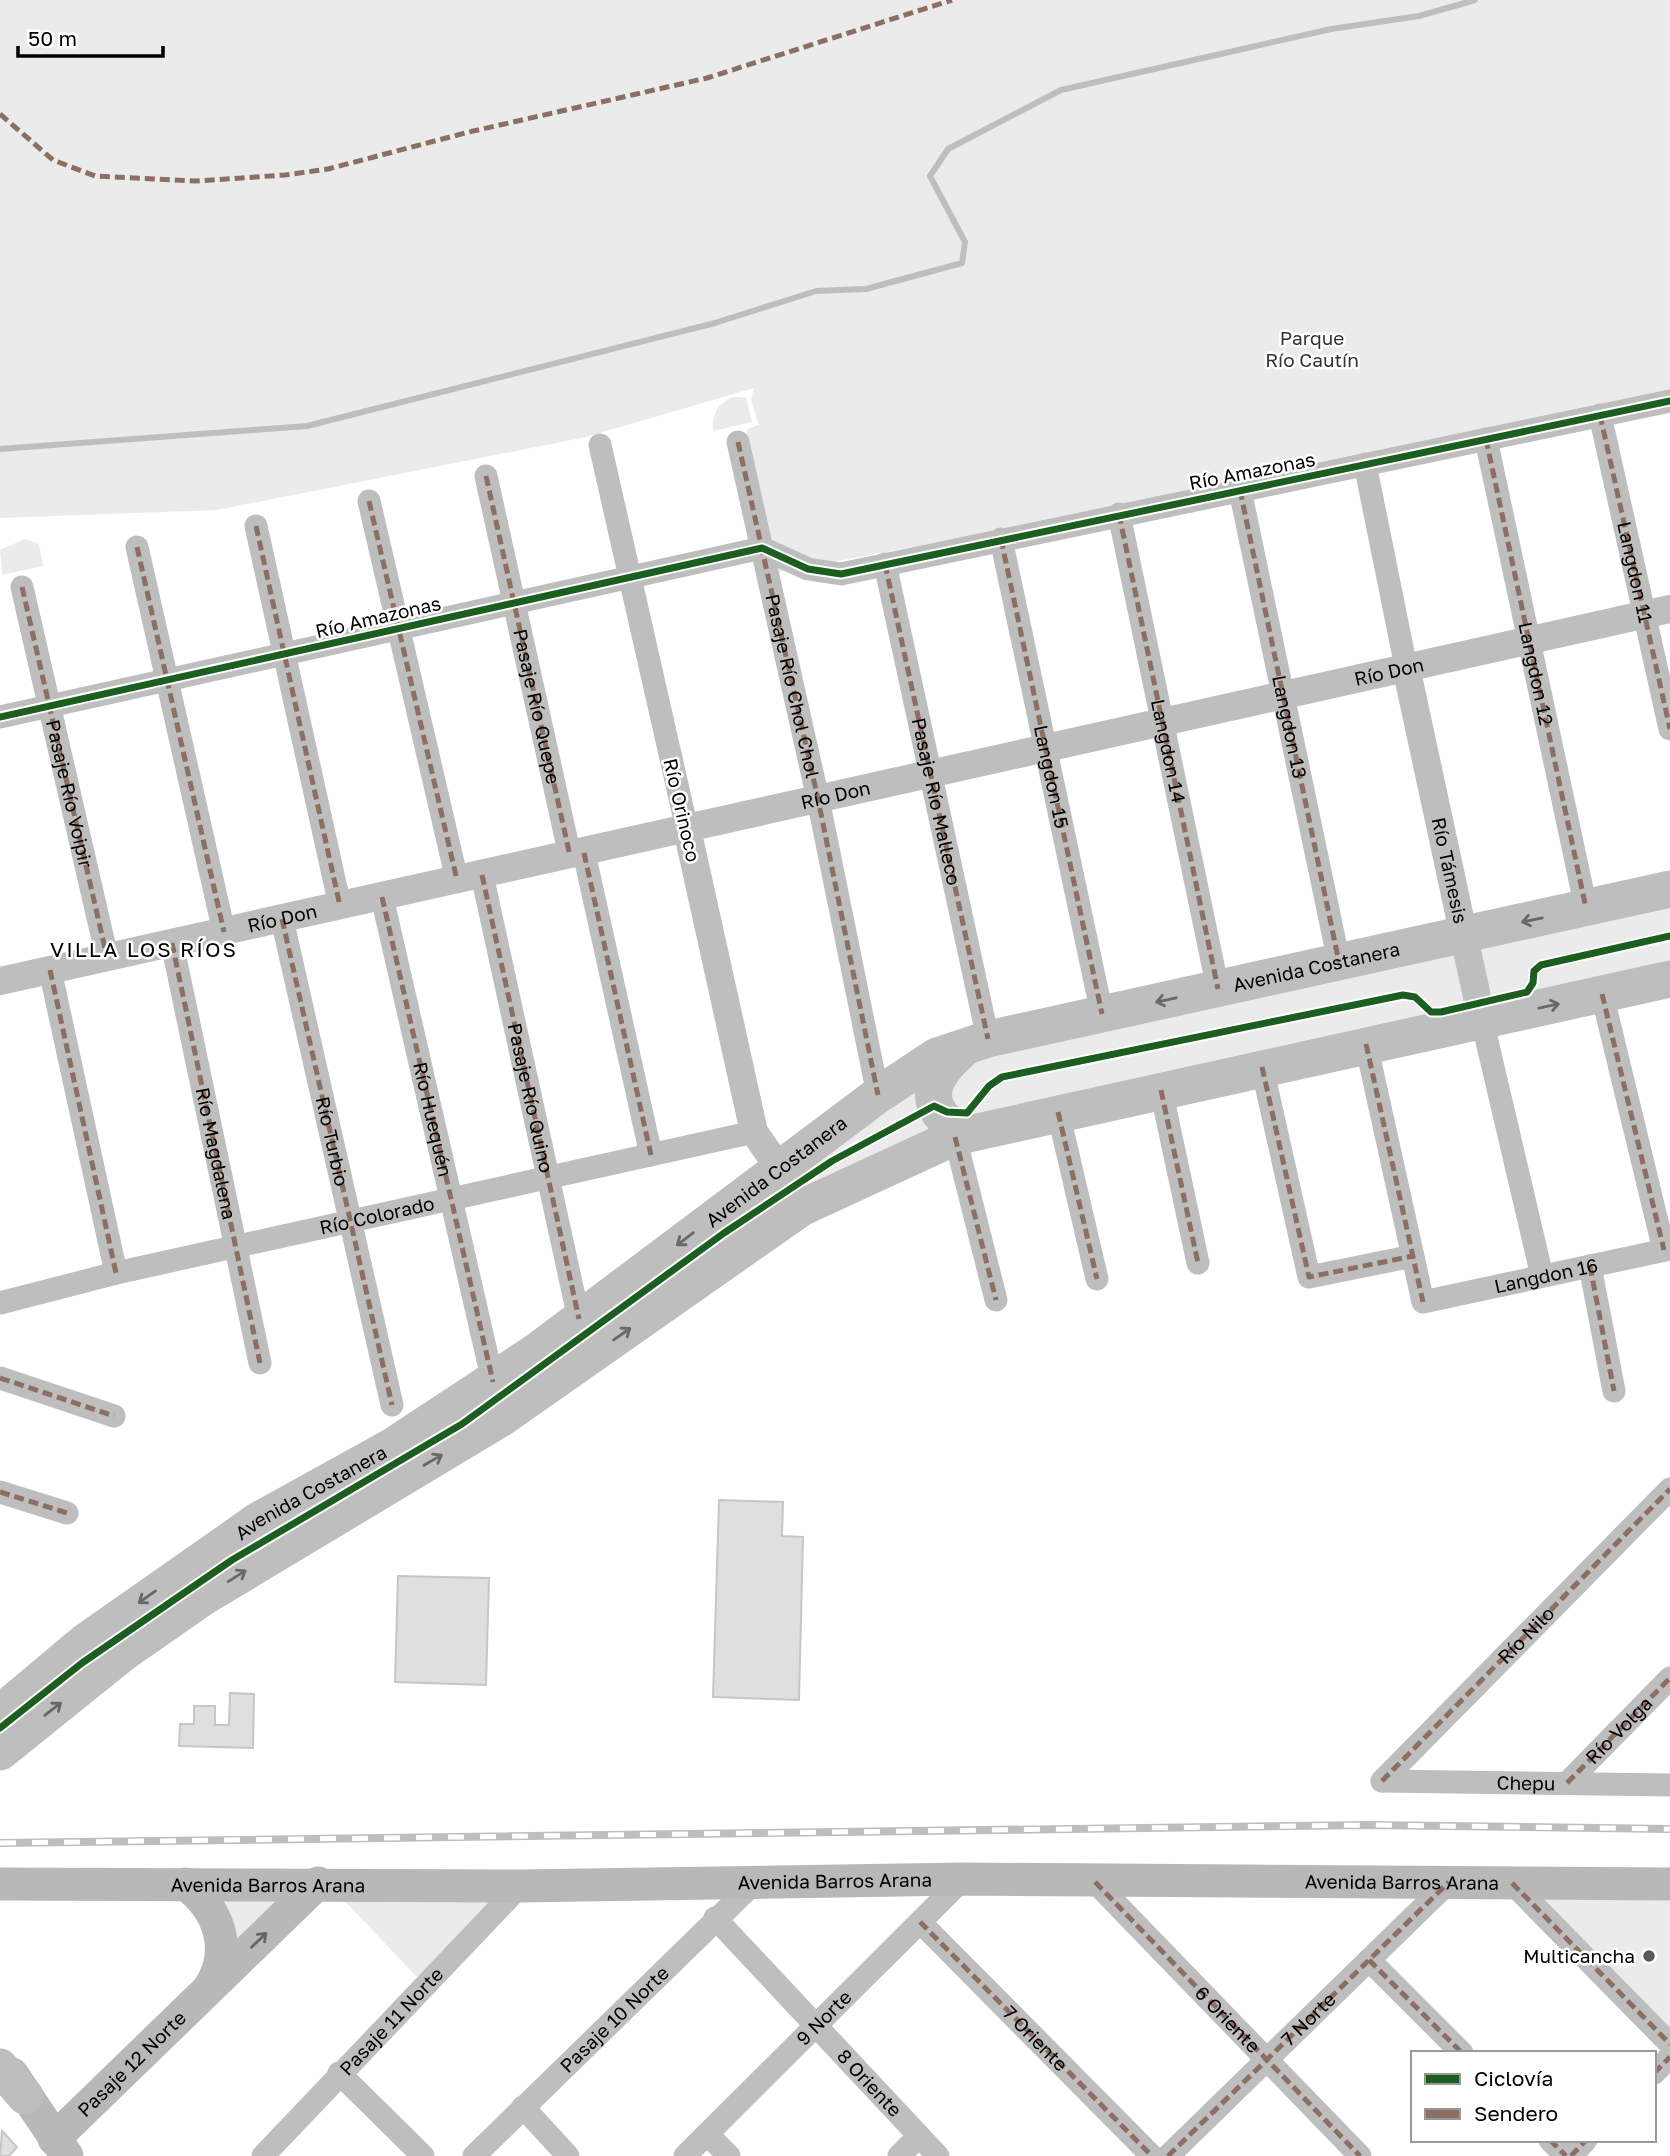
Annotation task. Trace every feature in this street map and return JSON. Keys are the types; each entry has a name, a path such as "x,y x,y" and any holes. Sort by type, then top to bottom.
{"main road":[{"name":"Avenida Costanera","path":"0,1713 85,1642 258,1520 393,1446 493,1382 779,1168 937,1056 976,1043 1102,1014 1670,889"},
{"name":"Avenida Costanera","path":"0,1752 123,1653 202,1598 500,1419 801,1208 960,1136 1058,1112 1670,979"},
{"path":"960,1136 934,1106 933,1092 946,1065 976,1043"},
{"name":"Avenida Barros Arana","path":"0,1884 520,1886 963,1879 1670,1884"},
{"name":"Pasaje 12 Norte","path":"185,1884 206,1903 219,1930 221,1959 218,1973 210,1987"},
{"name":"Pasaje 12 Norte","path":"60,2147 210,1987 318,1884"},
{"path":"0,2054 60,2147"},
{"path":"0,2067 25,2096"}],"street":[{"name":"Río Amazonas","path":"0,717 762,548 808,569 841,574 1670,401"},
{"name":"Langdon 11","path":"1600,415 1658,611 1670,729"},
{"name":"Langdon 12","path":"1486,439 1586,908"},
{"name":"Pasaje Río Chol Chol","path":"738,442 818,799 878,1096"},
{"name":"Río Orinoco","path":"600,445 754,1132 779,1168"},
{"name":"Río Támesis","path":"1365,464 1482,1020 1542,1276"},
{"name":"Pasaje Río Quepe","path":"486,476 514,603 651,1155"},
{"name":"Langdon 13","path":"1240,490 1339,962"},
{"name":"Pasaje Río Quino","path":"369,501 399,628 470,878 550,1178 579,1319"},
{"name":"Langdon 14","path":"1119,514 1218,989"},
{"path":"256,526 340,906"},
{"name":"Langdon 15","path":"1001,539 1102,1014"},
{"path":"137,547 224,932"},
{"name":"Pasaje Río Malleco","path":"885,564 931,774 976,1043"},
{"name":"Pasaje Río Voipir","path":"22,587 107,957"},
{"name":"Río Don","path":"0,981 1658,611"},
{"name":"Río Huequén","path":"382,897 493,1382"},
{"name":"Río Turbio","path":"282,919 392,1405"},
{"name":"Río Magdalena","path":"172,943 260,1363"},
{"path":"50,970 116,1273"},
{"path":"1602,994 1667,1250"},
{"path":"1262,1067 1309,1277 1413,1256 1366,1044"},
{"path":"1161,1090 1198,1263"},
{"path":"1058,1112 1097,1279"},
{"name":"Río Colorado","path":"0,1302 116,1273 754,1132"},
{"path":"960,1136 996,1300"},
{"name":"Langdon 16","path":"1413,1256 1423,1302 1667,1250"},
{"path":"1590,1266 1615,1391"},
{"path":"0,1378 114,1416"},
{"name":"Río Nilo","path":"1382,1781 1670,1489"},
{"path":"0,1492 67,1513"},
{"name":"Río Volga","path":"1567,1783 1670,1678"},
{"name":"Chepu","path":"1382,1781 1670,1785"},
{"name":"9 Norte","path":"685,2156 963,1879"},
{"name":"Pasaje 10 Norte","path":"474,2156 715,1918 755,1882"},
{"name":"6 Oriente","path":"1095,1882 1360,2156"},
{"name":"7 Norte","path":"1168,2156 1450,1882"},
{"path":"1513,1883 1670,2044"},
{"name":"Pasaje 11 Norte","path":"263,2156 520,1886"},
{"name":"8 Oriente","path":"715,1918 938,2156"},
{"name":"7 Oriente","path":"919,1922 1152,2156"},
{"path":"1369,1960 1460,2051"},
{"path":"1656,2071 1670,2057"},
{"path":"340,2073 423,2156"},
{"path":"523,2108 568,2156"},
{"path":"707,2134 729,2156"},
{"path":"899,2156 919,2136"},
{"path":"1552,2142 1568,2156 1584,2142"}],"green space":[{"name":"Parque Río Cautín","path":"0,0 1670,0 1670,390 1024,526 779,572 750,460 747,429 759,425 751,399 754,388 586,437 217,510 0,518"},
{"path":"733,397 746,397 752,422 713,431 717,410"},
{"path":"25,539 39,544 43,566 2,575 0,550"},
{"path":"1670,894 1670,973 953,1133 803,1203 785,1169 939,1060"},
{"path":"207,1893 280,1902 235,1950"},
{"path":"339,1895 487,1899 491,1908 489,1915 417,1977"},
{"path":"1540,1895 1670,1896 1670,2028"}],"building":[{"path":"719,1500 783,1502 782,1536 803,1537 799,1700 713,1697"},
{"path":"398,1576 489,1578 486,1685 395,1682"},
{"path":"230,1693 254,1694 253,1748 179,1746 180,1724 194,1724 194,1706 215,1706 215,1725 229,1725"},
{"path":"2,2131 17,2147 9,2156 0,2156"}],"waterway":[{"path":"0,449 307,426 715,323 816,291 866,289 962,263 965,242 930,176 948,149 1061,90 1331,29 1419,16 1475,0"}],"railway":[{"path":"0,1843 1370,1825 1670,1829"}],"marked path":[{"path":"0,114 53,160 95,176 196,181 285,175 328,169 469,132 707,78 952,0"},
{"path":"1600,415 1670,729"},
{"path":"1486,439 1586,908"},
{"path":"738,442 818,799 878,1095"},
{"path":"486,476 570,856"},
{"path":"1240,490 1339,962"},
{"path":"369,501 457,880"},
{"path":"1119,514 1218,989"},
{"path":"256,526 340,906"},
{"path":"1001,539 1102,1014"},
{"path":"137,547 224,932"},
{"path":"885,564 988,1039"},
{"path":"22,587 107,957"},
{"path":"584,853 651,1155"},
{"path":"482,875 579,1319"},
{"path":"382,897 493,1382"},
{"path":"282,919 392,1405"},
{"path":"172,943 260,1363"},
{"path":"50,970 116,1273"},
{"path":"1602,994 1664,1250"},
{"path":"1366,1044 1423,1302"},
{"path":"1262,1067 1309,1277 1413,1256"},
{"path":"1161,1090 1198,1263"},
{"path":"1058,1112 1097,1279"},
{"path":"955,1137 996,1300"},
{"path":"1590,1266 1614,1391"},
{"path":"0,1378 114,1416"},
{"path":"1382,1781 1670,1489"},
{"path":"0,1492 67,1513"},
{"path":"1567,1783 1670,1678"},
{"path":"1095,1882 1360,2156"},
{"path":"1168,2156 1449,1882"},
{"path":"1512,1883 1670,2044"},
{"path":"920,1922 1152,2156"},
{"path":"1369,1960 1460,2051"},
{"path":"1656,2071 1670,2057"},
{"path":"1552,2142 1566,2156"},
{"path":"1571,2156 1584,2142"}],"cycle path":[{"path":"0,717 762,548 808,569 841,574 1670,401"},
{"path":"0,1728 82,1663 232,1560 462,1424 724,1233 832,1161 934,1106 947,1112 967,1113 989,1086 1002,1077 1403,995 1415,997 1431,1012 1441,1012 1527,992 1533,983 1534,971 1541,965 1670,936"}],"place":[{"name":"Multicancha","path":"1649,1956"}],"district":[{"name":"VILLA LOS RÍOS","path":"144,950"}]}
